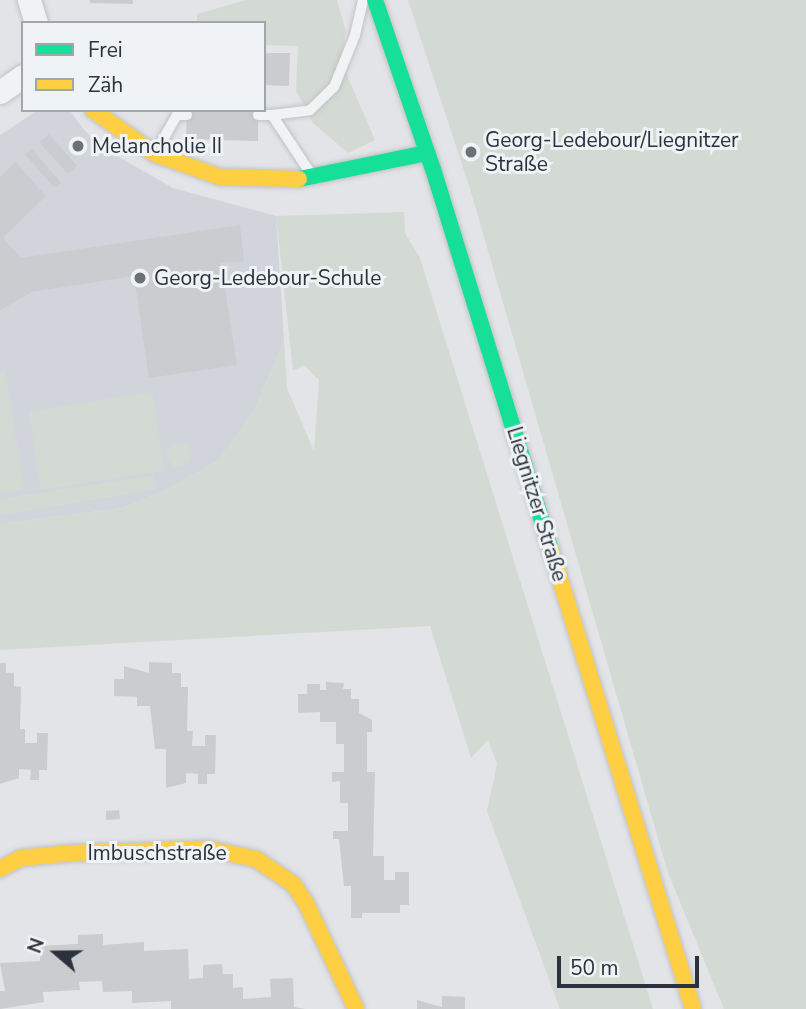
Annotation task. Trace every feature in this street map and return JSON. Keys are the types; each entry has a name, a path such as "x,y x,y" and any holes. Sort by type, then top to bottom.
{"main road":[{"name":"Liegnitzer Straße","path":"375,0 427,153 694,1009"},
{"path":"96,112 155,154 220,177 314,179 427,153"},
{"name":"Imbuschstraße","path":"0,869 21,858 72,853 209,849 256,859 292,884 306,903 356,1009"}],"street":[{"path":"29,0 35,21"},
{"path":"0,92 21,77"}],"lane":[{"path":"258,115 310,110 334,87 355,35 363,0"},
{"path":"155,154 177,115 187,115"},
{"path":"272,115 314,179"}],"shaded area":[{"path":"246,0 337,0 346,32 340,59 375,140 348,153 313,123 296,91 298,46 266,45 266,21 197,21 197,14"},
{"path":"408,0 806,0 806,1009 724,1009 668,873 471,192"},
{"name":"Georg-Ledebour-Schule","path":"35,112 71,112 86,132 117,156 173,188 276,216 284,340 255,409 219,460 164,491 122,508 0,524 0,135"},
{"path":"404,212 405,233 420,258 653,1009 560,1009 487,811 497,764 488,740 471,758 430,626 0,650 0,524 122,508 164,491 219,460 255,409 284,340 287,388 314,451 319,380 304,365 293,371 276,216"},
{"path":"0,372 5,372 24,489 0,494"},
{"path":"152,392 164,471 41,490 29,412"},
{"path":"179,443 190,450 191,455 184,466 179,467 168,460 167,455 174,444"},
{"path":"153,475 155,490 0,515 0,499"}],"building":[{"path":"90,0 133,0 133,4 90,3"},
{"path":"266,53 290,53 289,86 266,85"},
{"path":"187,112 258,112 258,141 186,139"},
{"path":"49,134 77,166 68,174 39,142"},
{"path":"32,149 61,183 54,188 25,154"},
{"path":"16,162 46,196 3,238 21,258 240,225 244,261 221,263 237,365 149,378 134,276 32,292 0,310 0,177"},
{"path":"149,662 172,663 172,673 181,673 181,687 188,687 187,731 193,731 192,746 205,746 205,735 216,735 215,774 207,774 207,784 198,784 198,774 186,773 186,783 166,788 166,749 155,749 150,706 137,706 137,697 114,696 114,679 124,679 124,666 149,673"},
{"path":"0,663 6,663 6,673 14,673 14,686 21,687 20,729 25,729 25,743 37,743 37,733 48,733 47,770 39,770 39,780 30,780 31,770 19,769 19,778 0,784"},
{"path":"326,682 344,683 343,689 351,689 351,699 359,699 359,713 372,720 372,732 367,732 367,772 375,772 373,856 384,856 384,880 395,880 395,872 409,872 409,905 400,905 400,913 362,913 362,918 351,918 351,886 344,886 339,839 333,839 333,831 348,831 348,803 340,803 340,781 332,782 332,772 344,772 344,744 336,744 336,722 320,722 320,712 298,713 298,694 307,694 307,684 320,684 320,690 326,690"},
{"path":"119,810 120,819 106,820 106,811"},
{"path":"103,934 103,945 144,942 144,951 188,949 189,979 203,978 203,965 222,964 223,974 233,974 233,988 243,987 243,999 271,997 270,979 293,978 294,1007 305,1009 171,1009 171,1001 132,1003 132,991 103,992 102,981 79,982 80,990 43,992 44,1002 0,1009 0,991 5,991 0,963 40,961 40,946 78,944 78,935"},
{"path":"442,996 465,997 465,1009 417,1009 417,1000 442,1007"}],"traffic: fast":[{"path":"375,0 433,169 551,550"},
{"path":"299,179 427,153"}],"traffic: slow":[{"path":"96,112 155,154 220,177 299,179"},
{"path":"551,550 693,1009"},
{"path":"0,869 21,858 72,853 209,849 256,859 293,884 306,903 356,1009"}],"place":[{"name":"Melancholie II","path":"78,146"},
{"name":"Georg-Ledebour/Liegnitzer Straße","path":"471,152"},
{"name":"Georg-Ledebour-Schule","path":"140,278"}]}
